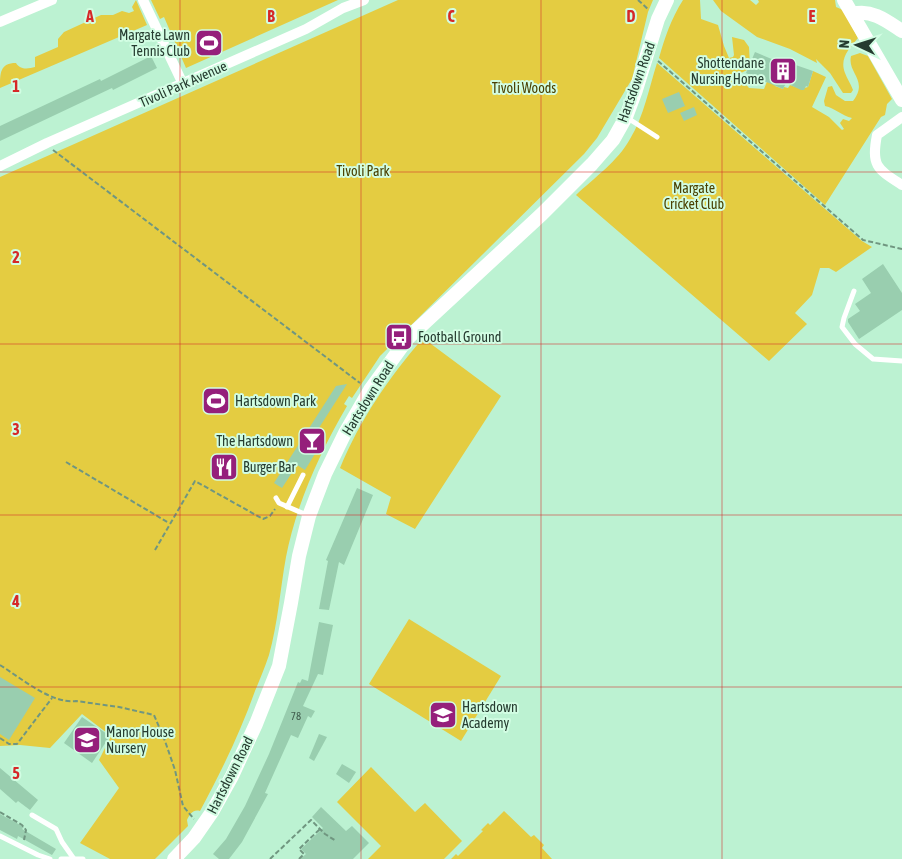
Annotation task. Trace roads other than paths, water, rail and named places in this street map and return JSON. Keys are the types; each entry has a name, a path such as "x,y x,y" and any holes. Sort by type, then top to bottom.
{"main road":[{"name":"Hartsdown Road","path":"174,859 203,826 232,776 256,724 279,666 292,603 299,556 309,516 325,474 345,433 370,390 408,338 542,214 613,140 626,117 658,19 668,0"},
{"path":"844,0 902,100"},
{"path":"853,14 861,12 870,13 902,31"}],"street":[{"path":"0,22 52,0"},
{"path":"143,0 183,84"},
{"name":"Tivoli Park Avenue","path":"0,166 47,143 306,29 342,8 364,0"},
{"path":"902,118 878,136 874,150 875,162 880,170 902,185"}],"lane":[{"path":"626,117 658,137"},
{"path":"854,291 842,327 855,344 873,359 902,360"},
{"path":"287,507 302,475"},
{"path":"278,500 287,507 309,516"},
{"path":"32,815 56,829 62,842 74,859"},
{"path":"0,836 50,859"},
{"path":"61,859 83,859"}],"place":[{"name":"Margate Lawn Tennis Club","path":"209,43"},
{"name":"Shottendane Nursing Home","path":"783,71"},
{"name":"Football Ground","path":"399,337"},
{"name":"Hartsdown Park","path":"216,401"},
{"name":"The Hartsdown","path":"312,441"},
{"name":"Burger Bar","path":"224,467"},
{"name":"Hartsdown Academy","path":"443,715"},
{"name":"Manor House Nursery","path":"87,740"}],"park label":[{"name":"Tivoli Woods","path":"524,88"},
{"name":"Tivoli Park","path":"363,171"},
{"name":"Margate Cricket Club","path":"694,196"}]}
